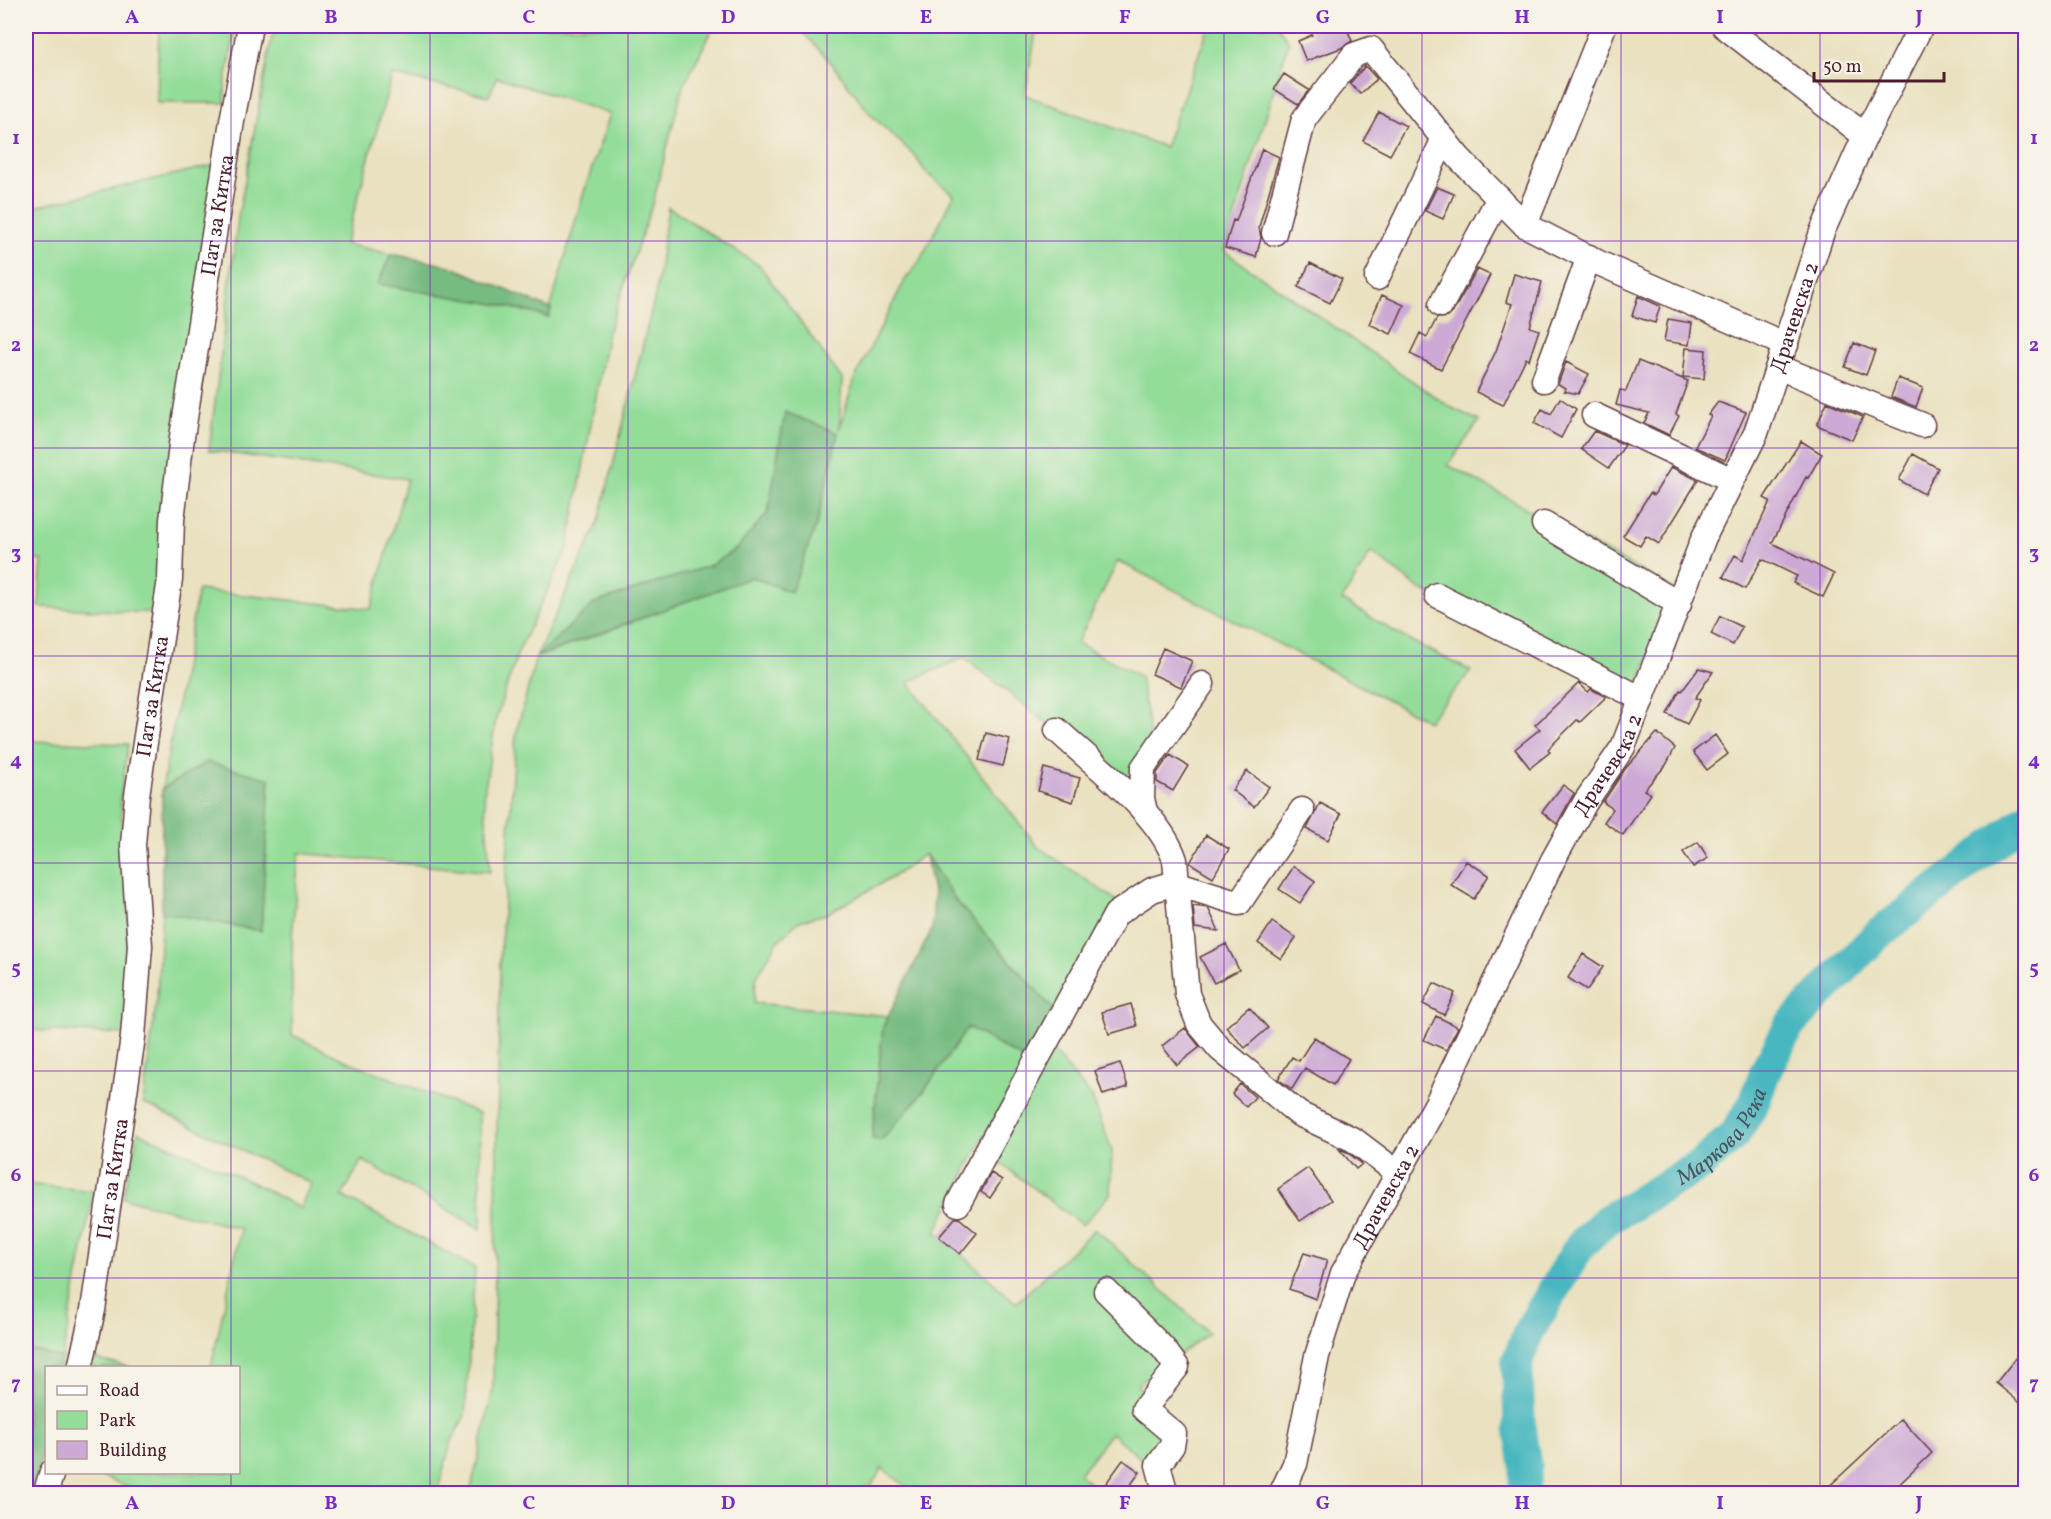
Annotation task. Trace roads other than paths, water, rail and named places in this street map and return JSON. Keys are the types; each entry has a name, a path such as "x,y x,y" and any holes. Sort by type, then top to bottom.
{"street":[{"name":"Пат за Китка","path":"80,1366 93,1310 133,1037 140,946 133,845 137,795 170,579 172,520 182,437 232,120 250,26"},
{"path":"1526,225 1604,26"},
{"path":"1724,26 1865,136"},
{"name":"Драчевска 2","path":"1281,1494 1295,1464 1317,1356 1343,1273 1442,1094 1553,860 1586,801 1623,747 1704,537 1756,433 1822,232 1865,136 1921,26"},
{"path":"1274,233 1304,119 1354,55 1371,49 1444,139 1526,225 1922,425"},
{"path":"1377,278 1444,139"},
{"path":"1441,305 1499,198"},
{"path":"1544,380 1588,257"},
{"path":"1594,415 1732,480"},
{"path":"1544,524 1679,604"},
{"path":"1437,595 1642,699"},
{"path":"1145,812 1142,798 1143,768 1202,684"},
{"path":"1057,730 1145,812 1169,843 1175,860 1175,883 1186,994 1199,1024 1220,1049 1299,1114 1354,1140 1399,1174"},
{"path":"958,1204 1116,914 1152,890 1175,883 1239,903 1302,810"},
{"path":"1106,1291 1163,1347 1177,1367 1144,1409 1174,1434 1172,1446 1158,1465 1166,1494"},
{"path":"45,1494 52,1474"}],"waterway":[{"name":"Маркова Река","path":"1523,1494 1526,1468 1520,1431 1517,1362 1529,1331 1581,1244 1607,1220 1702,1164 1735,1134 1754,1103 1765,1072 1790,1025 1876,936 2026,819"}]}
